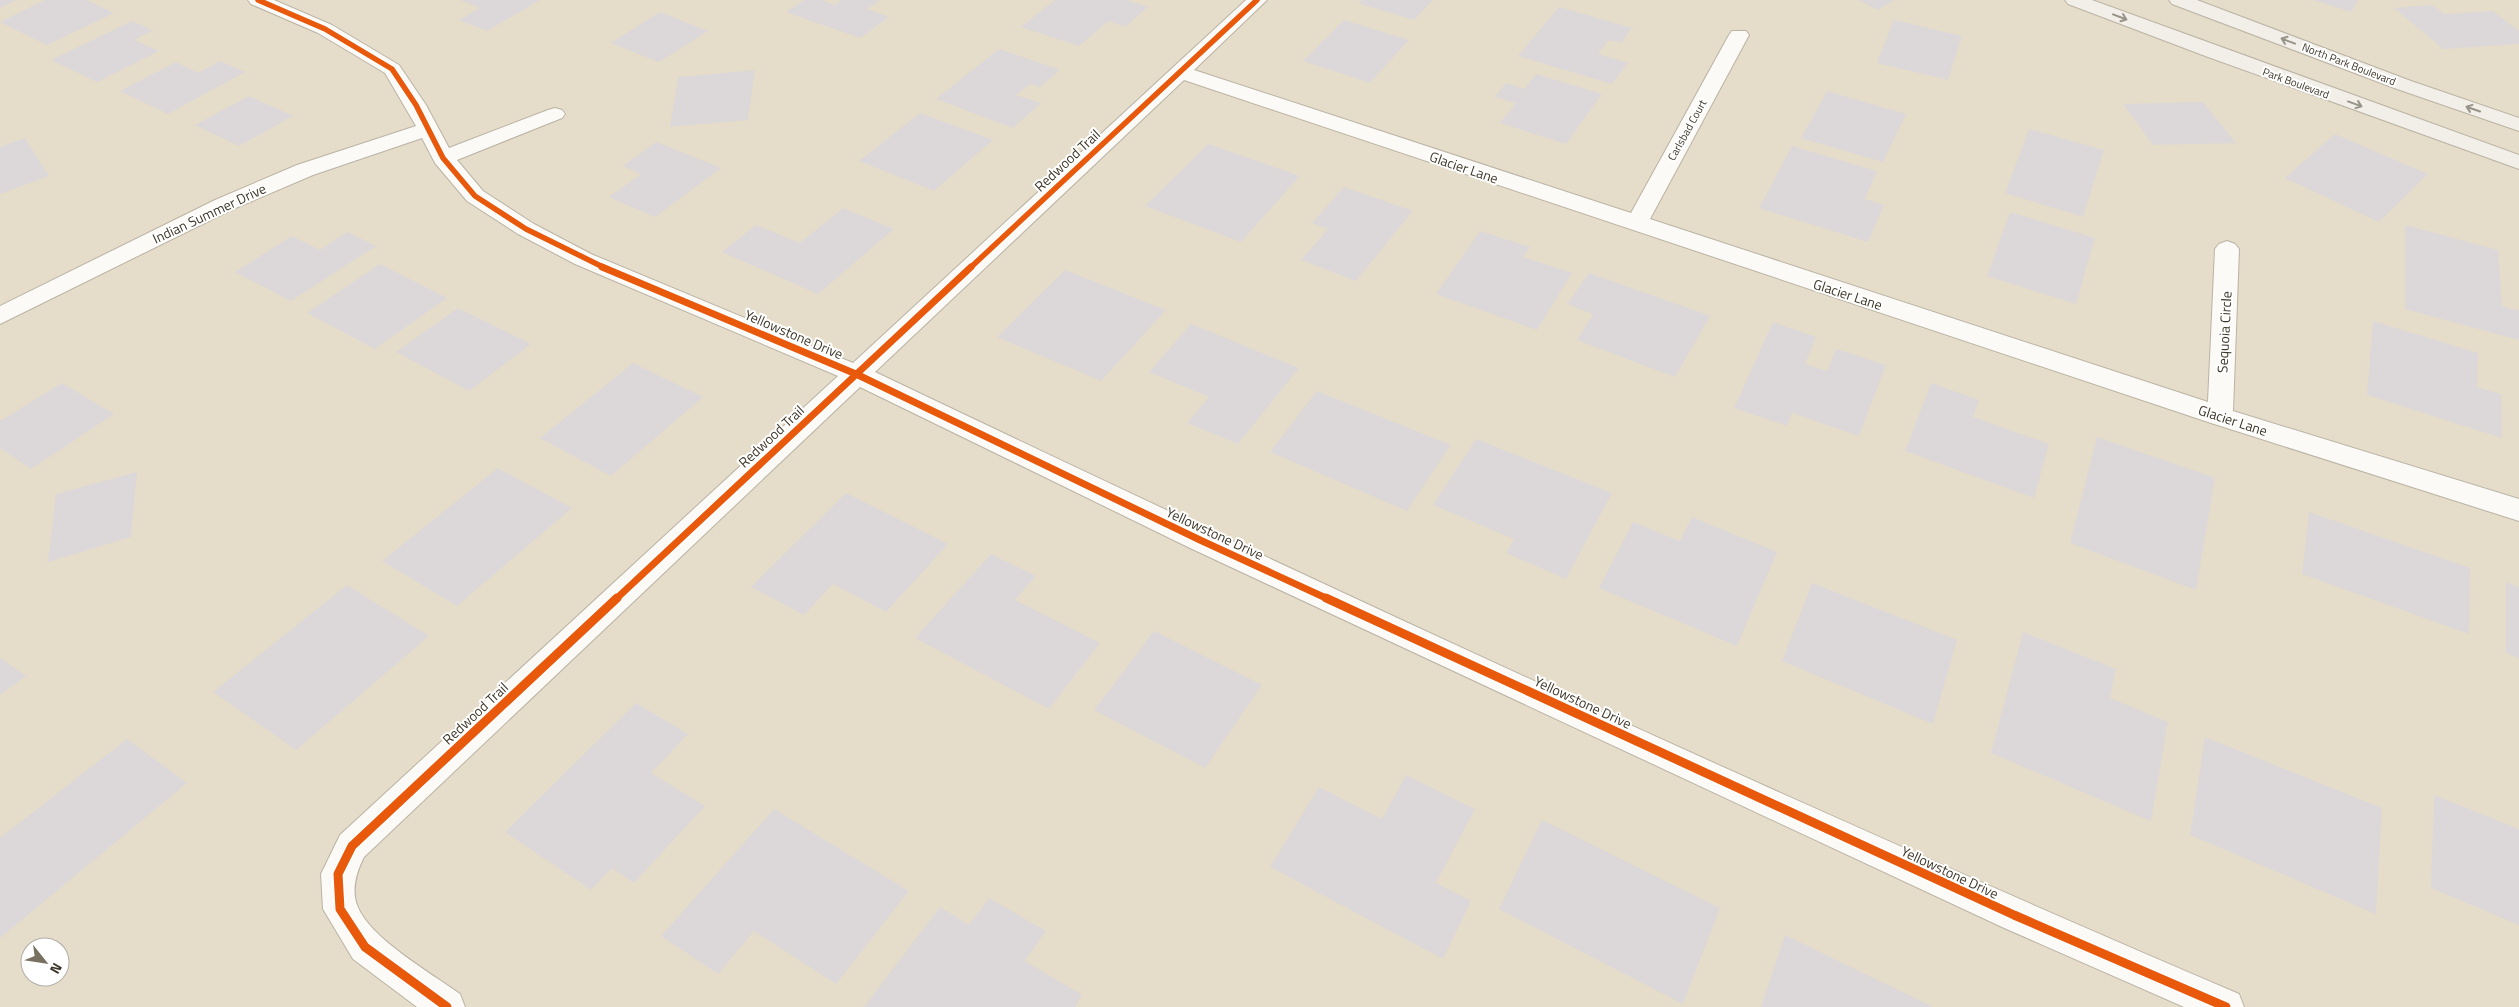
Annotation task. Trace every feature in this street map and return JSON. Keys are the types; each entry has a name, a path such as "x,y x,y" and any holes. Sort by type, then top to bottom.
{"main road":[{"name":"Park Boulevard","path":"2075,0 2215,53 2519,162"},
{"name":"North Park Boulevard","path":"2179,0 2404,85 2519,125"}],"street":[{"name":"Yellowstone Drive","path":"258,0 325,29 392,69 416,105 442,158 476,196 526,229 583,259 856,374 1200,540 2014,915 2226,1007"},
{"name":"Redwood Trail","path":"447,1007 365,947 340,909 338,874 352,846 1257,0"},
{"name":"Carlsbad Court","path":"1636,224 1739,35"},
{"name":"Glacier Lane","path":"1180,72 2220,416 2519,510"},
{"path":"442,158 555,114"},
{"name":"Indian Summer Drive","path":"0,316 223,205 305,170 427,129"},
{"name":"Sequoia Circle","path":"2220,416 2227,249"}],"building":[{"path":"0,0 17,0 0,8"},
{"path":"45,0 86,0 114,13 47,45 0,22"},
{"path":"460,0 540,0 487,31 459,20 480,8"},
{"path":"804,0 821,0 835,5 841,0 876,0 879,1 867,9 889,17 860,38 786,12"},
{"path":"1055,0 1126,0 1148,7 1125,27 1109,21 1079,46 1021,27"},
{"path":"1362,0 1433,0 1414,20 1358,3"},
{"path":"1858,0 1894,0 1878,10"},
{"path":"2314,0 2358,0 2351,12"},
{"path":"2432,5 2444,14 2493,11 2519,31 2519,44 2443,49 2394,8"},
{"path":"1559,7 1632,28 1621,43 1609,40 1598,54 1628,63 1612,84 1518,56"},
{"path":"660,12 708,31 659,62 611,43"},
{"path":"1344,20 1409,40 1370,83 1303,61"},
{"path":"1894,20 1962,36 1948,80 1877,63"},
{"path":"132,21 153,30 134,40 159,51 97,82 51,60"},
{"path":"999,49 1060,70 1040,87 1030,84 1016,95 1041,103 1013,128 936,99"},
{"path":"220,61 245,72 168,114 120,91 176,62 198,73"},
{"path":"755,70 748,120 670,127 678,77"},
{"path":"1536,74 1602,94 1566,144 1500,123 1516,103 1495,97 1506,83 1524,89"},
{"path":"1827,91 1906,114 1883,162 1801,138"},
{"path":"249,96 293,116 239,146 195,125"},
{"path":"2203,102 2236,143 2153,145 2123,104"},
{"path":"920,113 993,140 934,191 859,161"},
{"path":"2029,129 2104,150 2083,217 2005,193"},
{"path":"2335,134 2428,174 2379,222 2285,178"},
{"path":"25,138 49,176 0,194 0,147"},
{"path":"656,142 721,168 655,217 609,197 641,174 623,166"},
{"path":"1208,144 1300,176 1241,242 1145,206"},
{"path":"1792,146 1877,171 1865,199 1884,205 1868,242 1759,208"},
{"path":"1344,187 1413,211 1356,281 1301,260 1328,229 1312,223"},
{"path":"843,208 894,229 818,294 722,252 756,225 800,243"},
{"path":"2010,212 2095,238 2076,304 1987,276"},
{"path":"2405,225 2498,250 2502,306 2519,311 2519,340 2405,309"},
{"path":"1480,231 1530,247 1523,257 1572,273 1537,330 1436,294"},
{"path":"347,232 376,246 291,301 235,272 292,236 320,250"},
{"path":"380,264 447,298 375,349 307,313"},
{"path":"1065,270 1166,310 1101,381 997,337"},
{"path":"1589,273 1710,316 1675,377 1577,340 1593,314 1567,304"},
{"path":"458,308 531,344 469,391 396,352"},
{"path":"2373,321 2478,353 2477,387 2501,394 2502,438 2367,395"},
{"path":"1773,322 1816,337 1805,364 1827,371 1836,349 1886,365 1859,436 1792,413 1787,426 1734,408"},
{"path":"1191,324 1299,368 1238,444 1187,423 1209,397 1149,372"},
{"path":"633,363 703,397 611,476 540,438"},
{"path":"62,383 114,414 31,469 0,448 0,421"},
{"path":"1931,383 1979,400 1973,417 2049,444 2034,498 1905,451"},
{"path":"1317,391 1451,445 1407,511 1270,452"},
{"path":"2097,437 2215,478 2196,590 2070,543"},
{"path":"1476,439 1612,493 1566,579 1506,553 1514,539 1433,505"},
{"path":"498,468 572,508 457,606 382,561"},
{"path":"137,472 131,537 48,562 56,494"},
{"path":"846,493 948,544 886,612 833,584 804,615 751,587"},
{"path":"2309,512 2470,568 2469,634 2302,574"},
{"path":"1692,517 1777,552 1737,646 1599,588 1633,522 1680,541"},
{"path":"991,554 1036,576 1015,600 1100,643 1049,709 915,638"},
{"path":"2506,582 2519,587 2519,658 2506,653"},
{"path":"1812,583 1957,640 1933,724 1782,661"},
{"path":"347,585 429,636 296,750 213,692"},
{"path":"1154,631 1262,685 1205,768 1094,710"},
{"path":"2023,632 2116,669 2110,698 2168,722 2151,821 1991,753"},
{"path":"0,658 26,676 0,695"},
{"path":"636,703 688,734 651,773 705,806 634,883 612,868 591,890 505,832"},
{"path":"2205,737 2382,808 2376,914 2190,835"},
{"path":"127,739 187,783 0,938 0,838"},
{"path":"1406,775 1475,809 1436,883 1471,901 1443,959 1270,867 1319,787 1382,819"},
{"path":"2434,795 2519,829 2519,925 2431,888"},
{"path":"774,809 909,891 836,984 754,931 718,974 661,936"},
{"path":"1542,820 1720,908 1683,1004 1499,909"},
{"path":"989,898 1046,931 1025,961 1082,995 1075,1007 864,1007 940,907 969,925"},
{"path":"1785,935 1933,1007 1761,1007"}],"cycle path":[{"path":"258,0 325,29 392,69 416,105 443,158 475,196 526,229 583,259 856,374 1200,540 2014,915 2226,1007"},
{"path":"447,1007 365,947 340,909 338,874 352,846 1257,0"}]}
